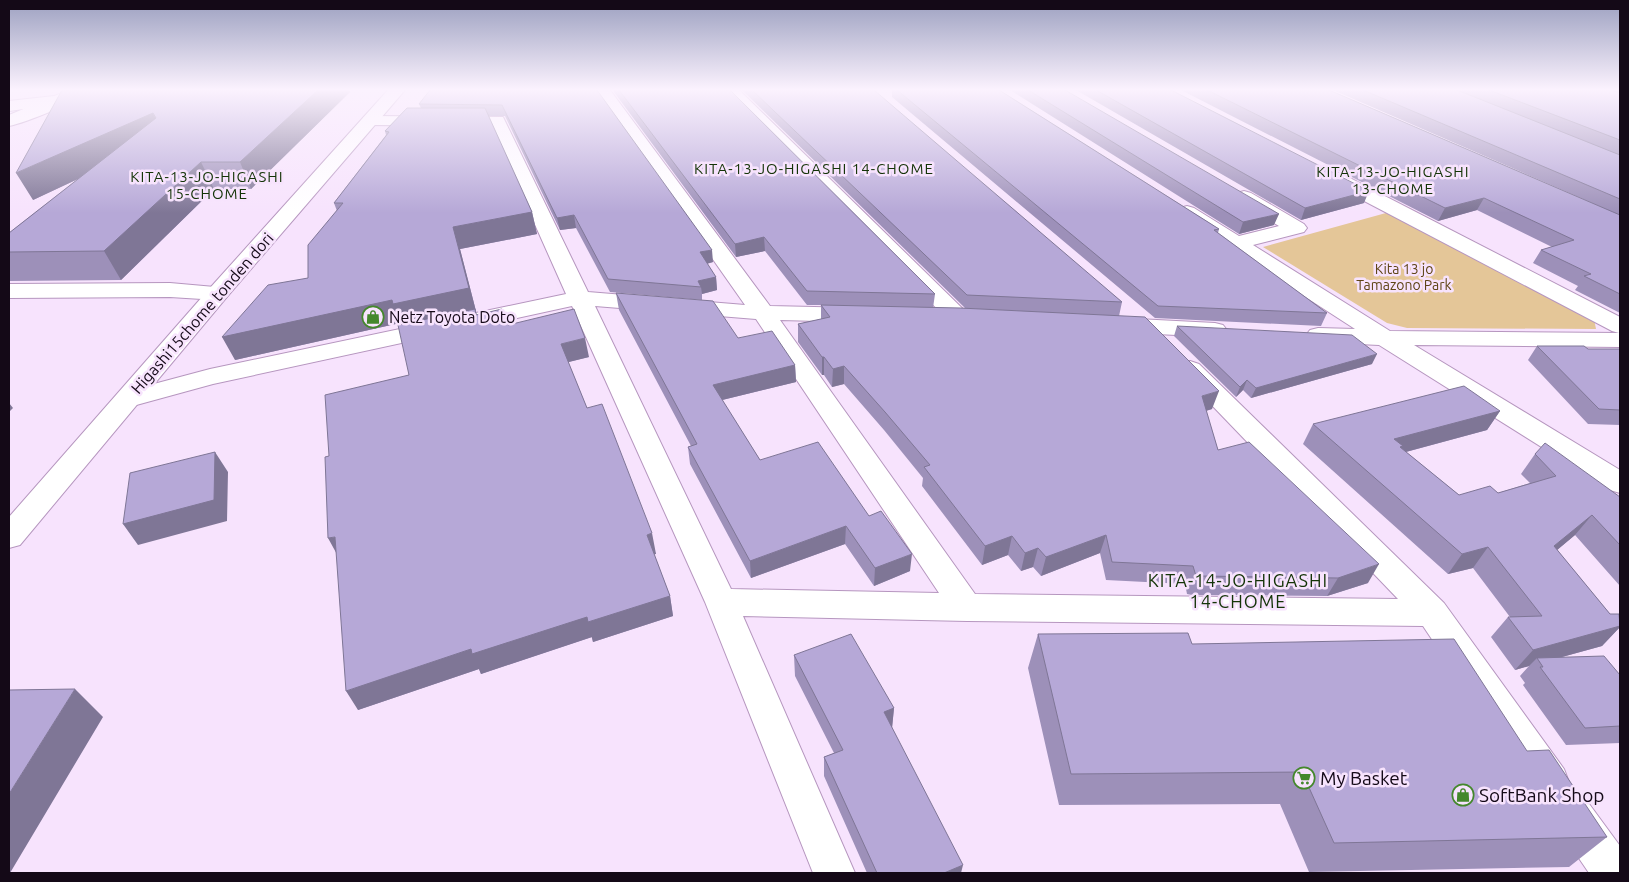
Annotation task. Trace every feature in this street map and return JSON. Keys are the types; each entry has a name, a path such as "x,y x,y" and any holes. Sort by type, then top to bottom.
{"street":[{"name":"Higashi15chome tonden dori","path":"9,537 218,293 361,131"},
{"path":"502,131 721,602 834,873"},
{"path":"632,131 763,313 967,608"},
{"path":"773,131 968,318 929,317"},
{"path":"1322,172 1620,326"},
{"path":"1229,188 1297,228 1236,243"},
{"path":"1172,203 1385,338 1618,481"},
{"path":"9,291 170,290 218,293"},
{"path":"129,399 210,377 579,298 763,313 880,316"},
{"path":"1114,298 1147,326 1432,613 1614,873"},
{"path":"1097,324 1236,331"},
{"path":"1295,334 1385,338 1620,340"},
{"path":"721,602 967,608 1432,613"}],"green space":[{"name":"Kita 13 jo Tamazono Park","path":"1386,213 1594,319 1596,329 1407,328 1387,323 1263,247"}],"building":[{"path":"39,131 112,131 16,173"},
{"path":"139,131 273,131 240,162 201,162 104,251 9,252 9,233"},
{"path":"386,131 495,131 532,212 453,227 469,288 393,304 392,300 222,337 268,285 308,278 308,245 343,203 334,203 389,132"},
{"path":"515,131 627,131 712,250 700,252 716,277 698,281 701,287 608,279 574,215 557,218"},
{"path":"650,131 771,131 935,294 807,291 764,237 735,244"},
{"path":"795,131 922,131 1122,302 967,295"},
{"path":"947,131 1064,131 1219,229 1214,230 1327,313 1158,306"},
{"path":"1095,131 1136,131 1279,214 1243,222"},
{"path":"1169,131 1252,131 1369,191 1305,208"},
{"path":"1290,131 1425,131 1620,215 1620,294 1584,276 1591,274 1541,250 1574,240 1484,198 1445,208"},
{"path":"1460,131 1560,131 1620,155 1620,199"},
{"path":"1597,131 1620,131 1620,140"},
{"path":"616,293 713,301 738,338 772,331 795,365 713,385 760,460 818,442 869,516 881,511 912,554 875,568 846,526 750,561 688,447 697,444"},
{"path":"821,305 960,308 1145,317 1219,391 1202,396 1218,450 1249,442 1379,564 1338,578 1196,576 1193,566 1112,562 1106,535 1046,557 1038,548 1025,553 1012,536 985,546 924,467 930,465 844,366 833,369 798,324 830,317"},
{"path":"475,309 476,315 502,309 508,325 574,309 585,338 561,344 587,408 602,404 652,533 647,535 670,596 588,622 587,617 472,654 471,649 346,691 335,537 328,538 325,457 329,456 325,395 409,375 398,325"},
{"path":"1177,326 1352,335 1377,354 1256,388 1247,380 1240,387"},
{"path":"1537,346 1584,346 1588,349 1620,349 1620,410 1599,409"},
{"path":"1464,386 1500,411 1394,439 1403,446 1400,447 1459,495 1490,486 1498,493 1556,476 1535,454 1545,443 1620,497 1620,545 1592,515 1554,546 1610,614 1619,614 1620,626 1533,650 1508,617 1542,616 1488,547 1462,554 1313,424"},
{"path":"215,452 214,500 123,524 130,473"},
{"path":"1188,633 1192,644 1454,639 1527,751 1549,750 1607,837 1334,843 1302,772 1071,774 1038,634"},
{"path":"851,634 894,708 884,712 963,865 944,873 877,873 824,757 843,750 794,655"},
{"path":"1604,656 1620,675 1620,726 1585,728 1540,667 1543,667 1537,658"},
{"path":"75,689 9,794 9,690"}],"place":[{"name":"Netz Toyota Doto","path":"373,317"},
{"name":"My Basket","path":"1304,778"},
{"name":"SoftBank Shop","path":"1463,795"}],"district":[{"name":"KITA-13-JO-HIGASHI 14-CHOME","path":"814,168"},
{"name":"KITA-13-JO-HIGASHI 13-CHOME","path":"1393,180"},
{"name":"KITA-13-JO-HIGASHI 15-CHOME","path":"207,184"},
{"name":"KITA-14-JO-HIGASHI 14-CHOME","path":"1238,590"}]}
